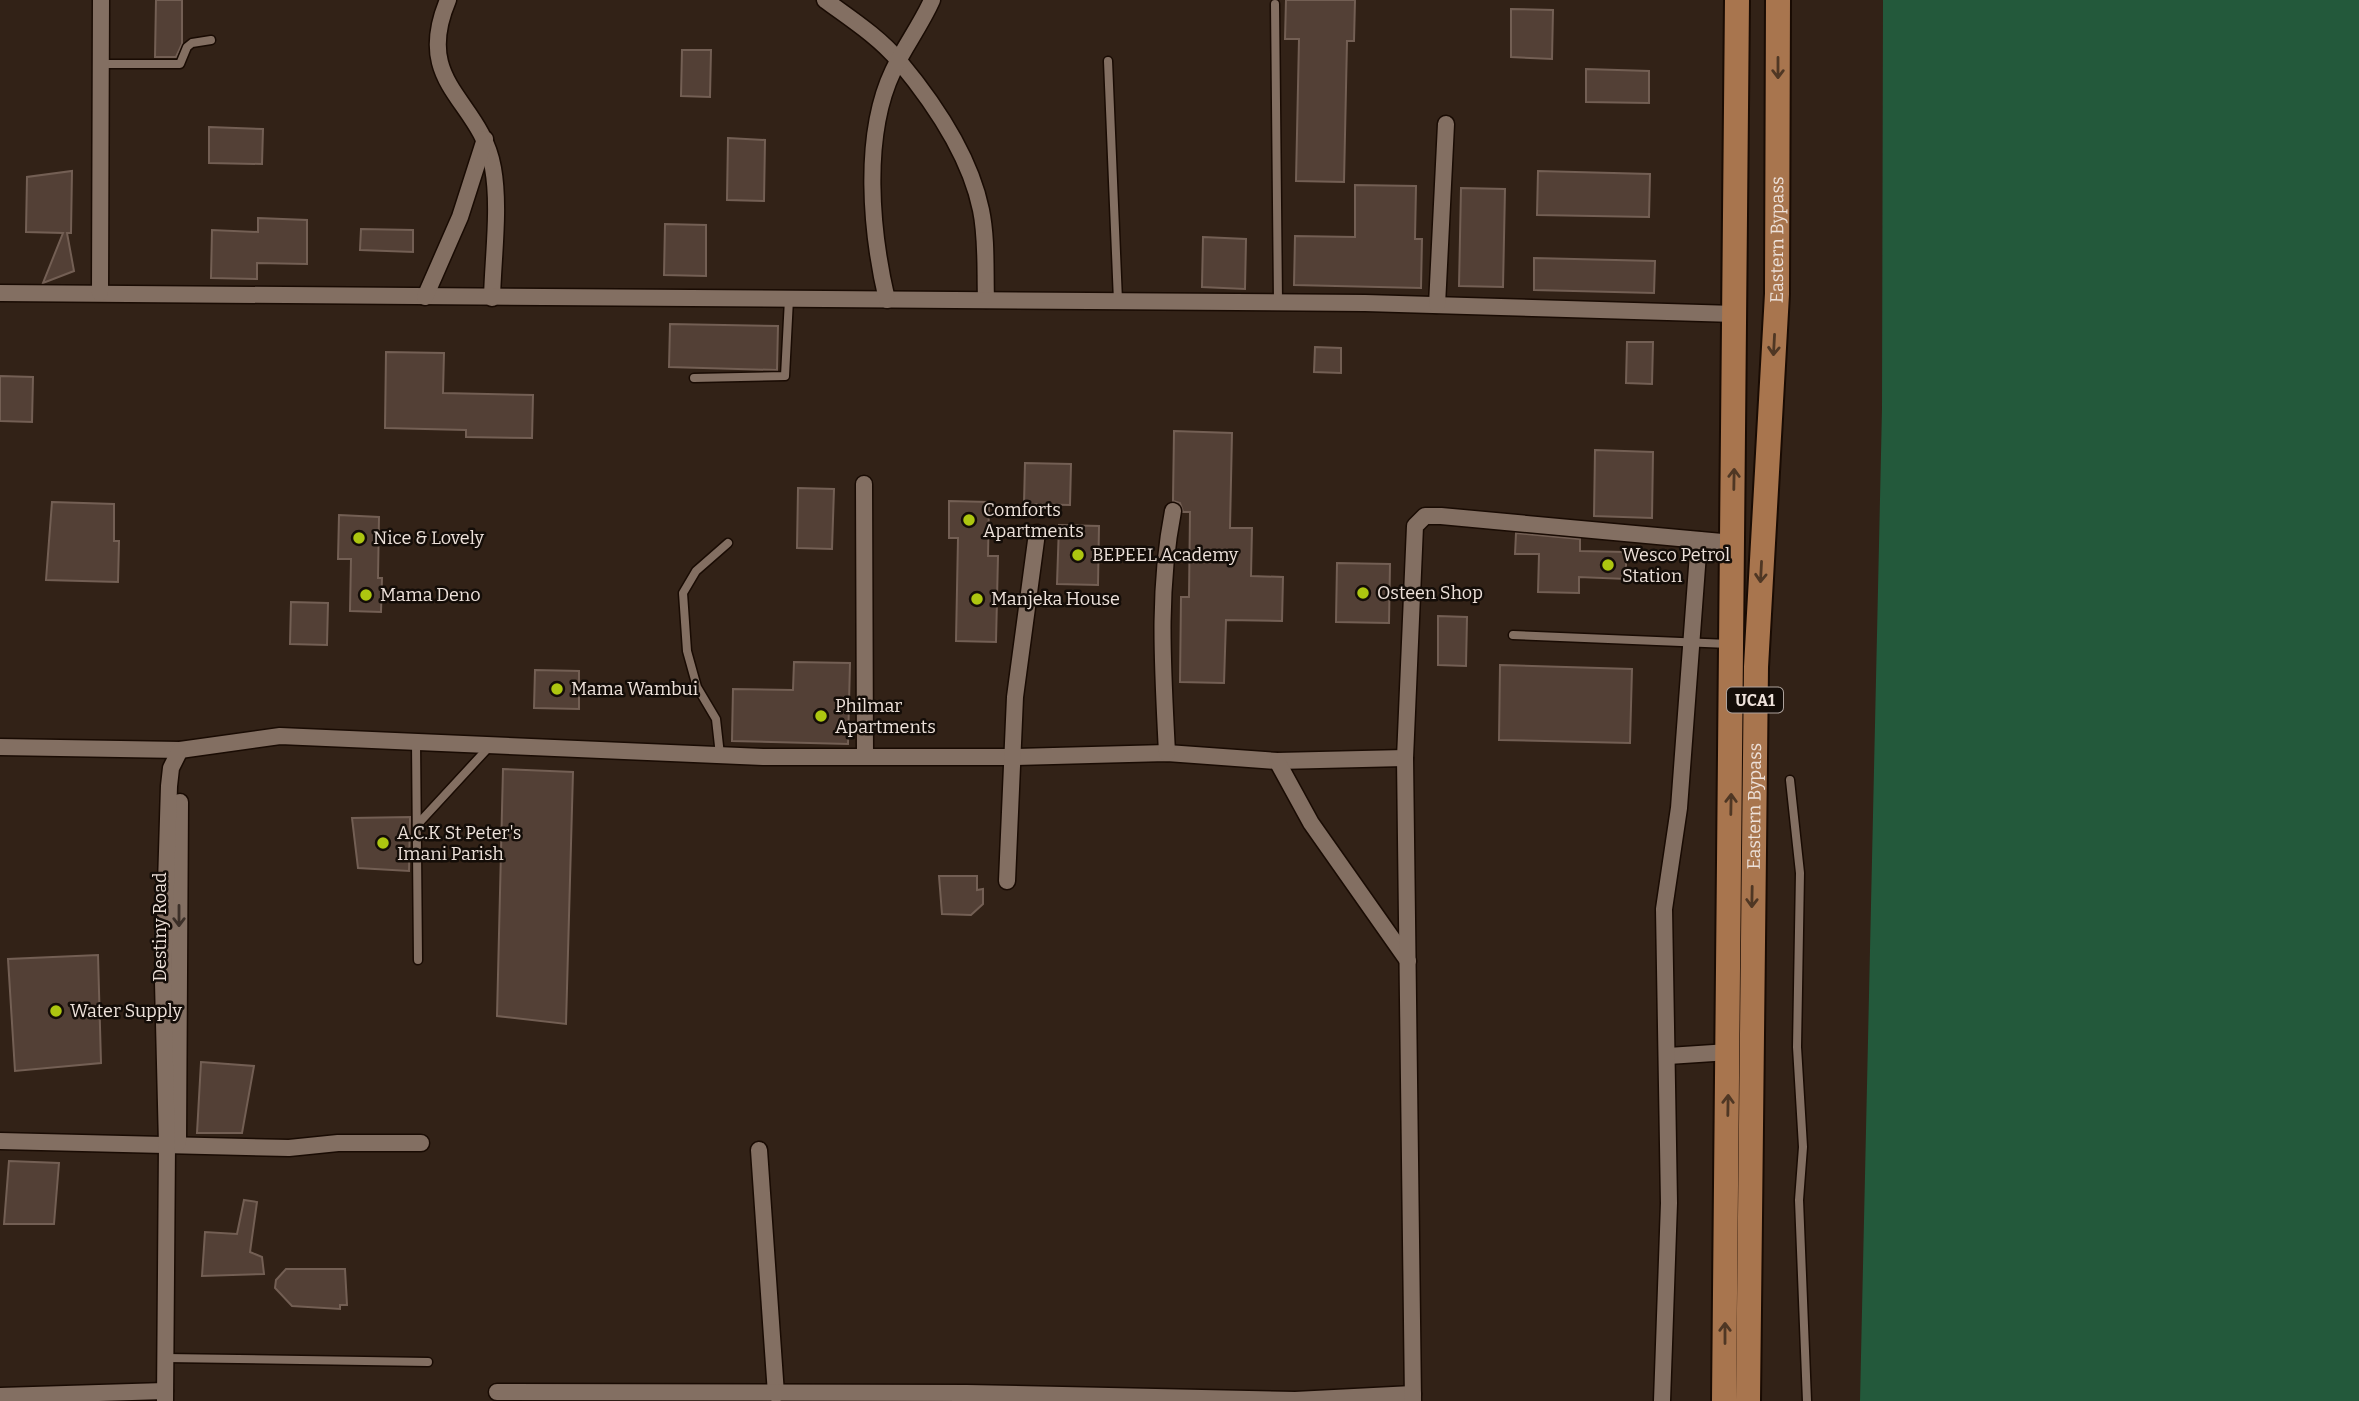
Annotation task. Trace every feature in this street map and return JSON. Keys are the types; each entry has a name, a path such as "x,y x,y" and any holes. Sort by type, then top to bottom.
{"main road":[{"name":"Eastern Bypass","path":"1724,1401 1737,0"},
{"name":"Eastern Bypass","path":"1748,1401 1756,667 1777,294 1778,0"}],"street":[{"path":"100,293 101,0"},
{"path":"448,0 439,20 441,73 485,139 494,169 492,298"},
{"path":"825,0 871,34 899,61 948,131 973,183 984,225 986,300"},
{"path":"887,300 876,255 873,154 882,106 899,61 932,0"},
{"path":"1437,305 1446,124"},
{"path":"425,297 460,217 485,139"},
{"path":"0,293 1278,302 1735,314"},
{"path":"864,484 865,756"},
{"path":"1167,753 1161,609 1164,560 1173,511"},
{"path":"497,1392 711,1397 967,1393 1295,1400 1413,1398 1405,758 1415,526 1425,516 1733,543"},
{"path":"1007,881 1016,697 1037,533"},
{"path":"1662,1401 1669,1203 1664,909 1679,808 1699,540"},
{"path":"0,747 180,750 281,736 720,755 1013,757 1167,753 1276,761 1405,758"},
{"path":"0,1396 165,1396 173,1145 163,982 169,786 171,768 180,750"},
{"path":"1276,761 1311,823 1408,961"},
{"path":"1668,1056 1729,1052"},
{"path":"0,1141 289,1148 338,1143 421,1143"},
{"path":"759,1150 776,1394"}],"lane":[{"path":"1275,4 1278,302"},
{"path":"100,64 180,64 187,47 211,40"},
{"path":"1108,61 1118,301"},
{"path":"694,378 785,376 789,299"},
{"path":"720,755 716,719 698,687 687,651 683,593 696,571 728,542"},
{"path":"1513,635 1732,644"},
{"path":"416,742 418,960"},
{"path":"417,825 491,745"},
{"path":"1790,780 1800,873 1797,1047 1803,1147 1799,1213 1807,1401"},
{"path":"166,1358 428,1362"}],"green space":[{"path":"1883,0 2359,0 2359,1401 1860,1401 1882,409"}],"building":[{"path":"156,0 182,0 182,44 176,57 155,57"},
{"path":"1286,0 1355,0 1354,41 1347,41 1344,182 1296,181 1299,39 1285,39"},
{"path":"1511,9 1553,10 1552,59 1511,57"},
{"path":"682,50 711,50 710,97 681,96"},
{"path":"1586,69 1649,71 1649,103 1586,102"},
{"path":"209,127 263,129 262,164 209,163"},
{"path":"728,138 765,140 764,201 727,200"},
{"path":"72,171 71,233 67,233 74,271 43,283 63,233 26,232 27,177"},
{"path":"1538,171 1650,174 1649,217 1537,215"},
{"path":"1355,185 1416,186 1415,239 1422,239 1421,288 1294,285 1295,236 1355,237"},
{"path":"1461,188 1505,189 1503,287 1459,286"},
{"path":"258,218 307,220 307,264 257,263 257,279 211,278 212,230 258,232"},
{"path":"665,224 706,225 706,276 664,275"},
{"path":"361,229 413,230 413,252 360,250"},
{"path":"1203,237 1246,239 1245,289 1202,287"},
{"path":"1534,258 1655,261 1654,293 1534,290"},
{"path":"670,324 778,326 777,370 669,367"},
{"path":"1627,342 1653,342 1652,384 1626,383"},
{"path":"1315,347 1341,348 1341,373 1314,372"},
{"path":"386,352 444,353 443,393 533,395 532,438 466,437 466,430 385,428"},
{"path":"0,376 33,377 32,422 0,421"},
{"path":"1174,431 1232,433 1230,528 1252,528 1251,576 1283,577 1282,621 1226,620 1224,683 1180,682 1181,597 1189,597 1190,512 1183,512 1180,503 1173,501"},
{"path":"1595,450 1653,452 1652,518 1594,516"},
{"path":"1025,463 1071,464 1070,505 1024,504"},
{"path":"798,488 834,489 832,549 797,548"},
{"name":"Manjeka House","path":"949,501 989,502 988,556 998,556 996,642 956,641 958,538 949,538"},
{"path":"52,502 114,504 114,541 119,541 118,582 46,580"},
{"path":"339,515 379,517 378,578 382,578 381,612 350,611 351,559 338,559"},
{"name":"BEPEEL Academy","path":"1059,525 1099,526 1098,585 1057,584"},
{"path":"1516,533 1580,539 1580,551 1626,552 1626,579 1579,577 1579,593 1538,592 1539,554 1515,554"},
{"name":"Osteen Shop","path":"1337,563 1390,564 1389,623 1336,622"},
{"path":"291,602 328,603 327,645 290,644"},
{"path":"1438,616 1467,617 1466,666 1438,665"},
{"path":"794,662 850,663 848,744 732,741 733,689 793,690"},
{"path":"1500,665 1632,669 1630,743 1499,740"},
{"name":"Mama Wambui","path":"535,670 579,671 579,709 534,708"},
{"path":"503,769 573,772 566,1024 497,1016"},
{"name":"A.C.K St Peter's Imani Parish","path":"410,817 409,871 358,868 352,818"},
{"path":"939,876 977,876 977,890 983,889 983,904 971,915 942,914"},
{"name":"Water Supply","path":"98,955 101,1063 15,1071 8,959"},
{"path":"201,1062 254,1066 242,1133 197,1133"},
{"path":"9,1161 59,1163 54,1224 4,1224"},
{"path":"244,1200 257,1202 250,1252 262,1257 264,1274 202,1276 205,1232 237,1234"},
{"path":"286,1269 345,1269 347,1305 340,1305 340,1309 292,1306 275,1288 276,1280"}],"place":[{"name":"Comforts Apartments","path":"969,520"},
{"name":"Nice & Lovely","path":"359,538"},
{"name":"BEPEEL Academy","path":"1078,555"},
{"name":"Wesco Petrol Station","path":"1608,565"},
{"name":"Osteen Shop","path":"1363,593"},
{"name":"Mama Deno","path":"366,595"},
{"name":"Manjeka House","path":"977,599"},
{"name":"Mama Wambui","path":"557,689"},
{"name":"Philmar Apartments","path":"821,716"},
{"name":"A.C.K St Peter's Imani Parish","path":"383,843"},
{"name":"Water Supply","path":"56,1011"}]}
